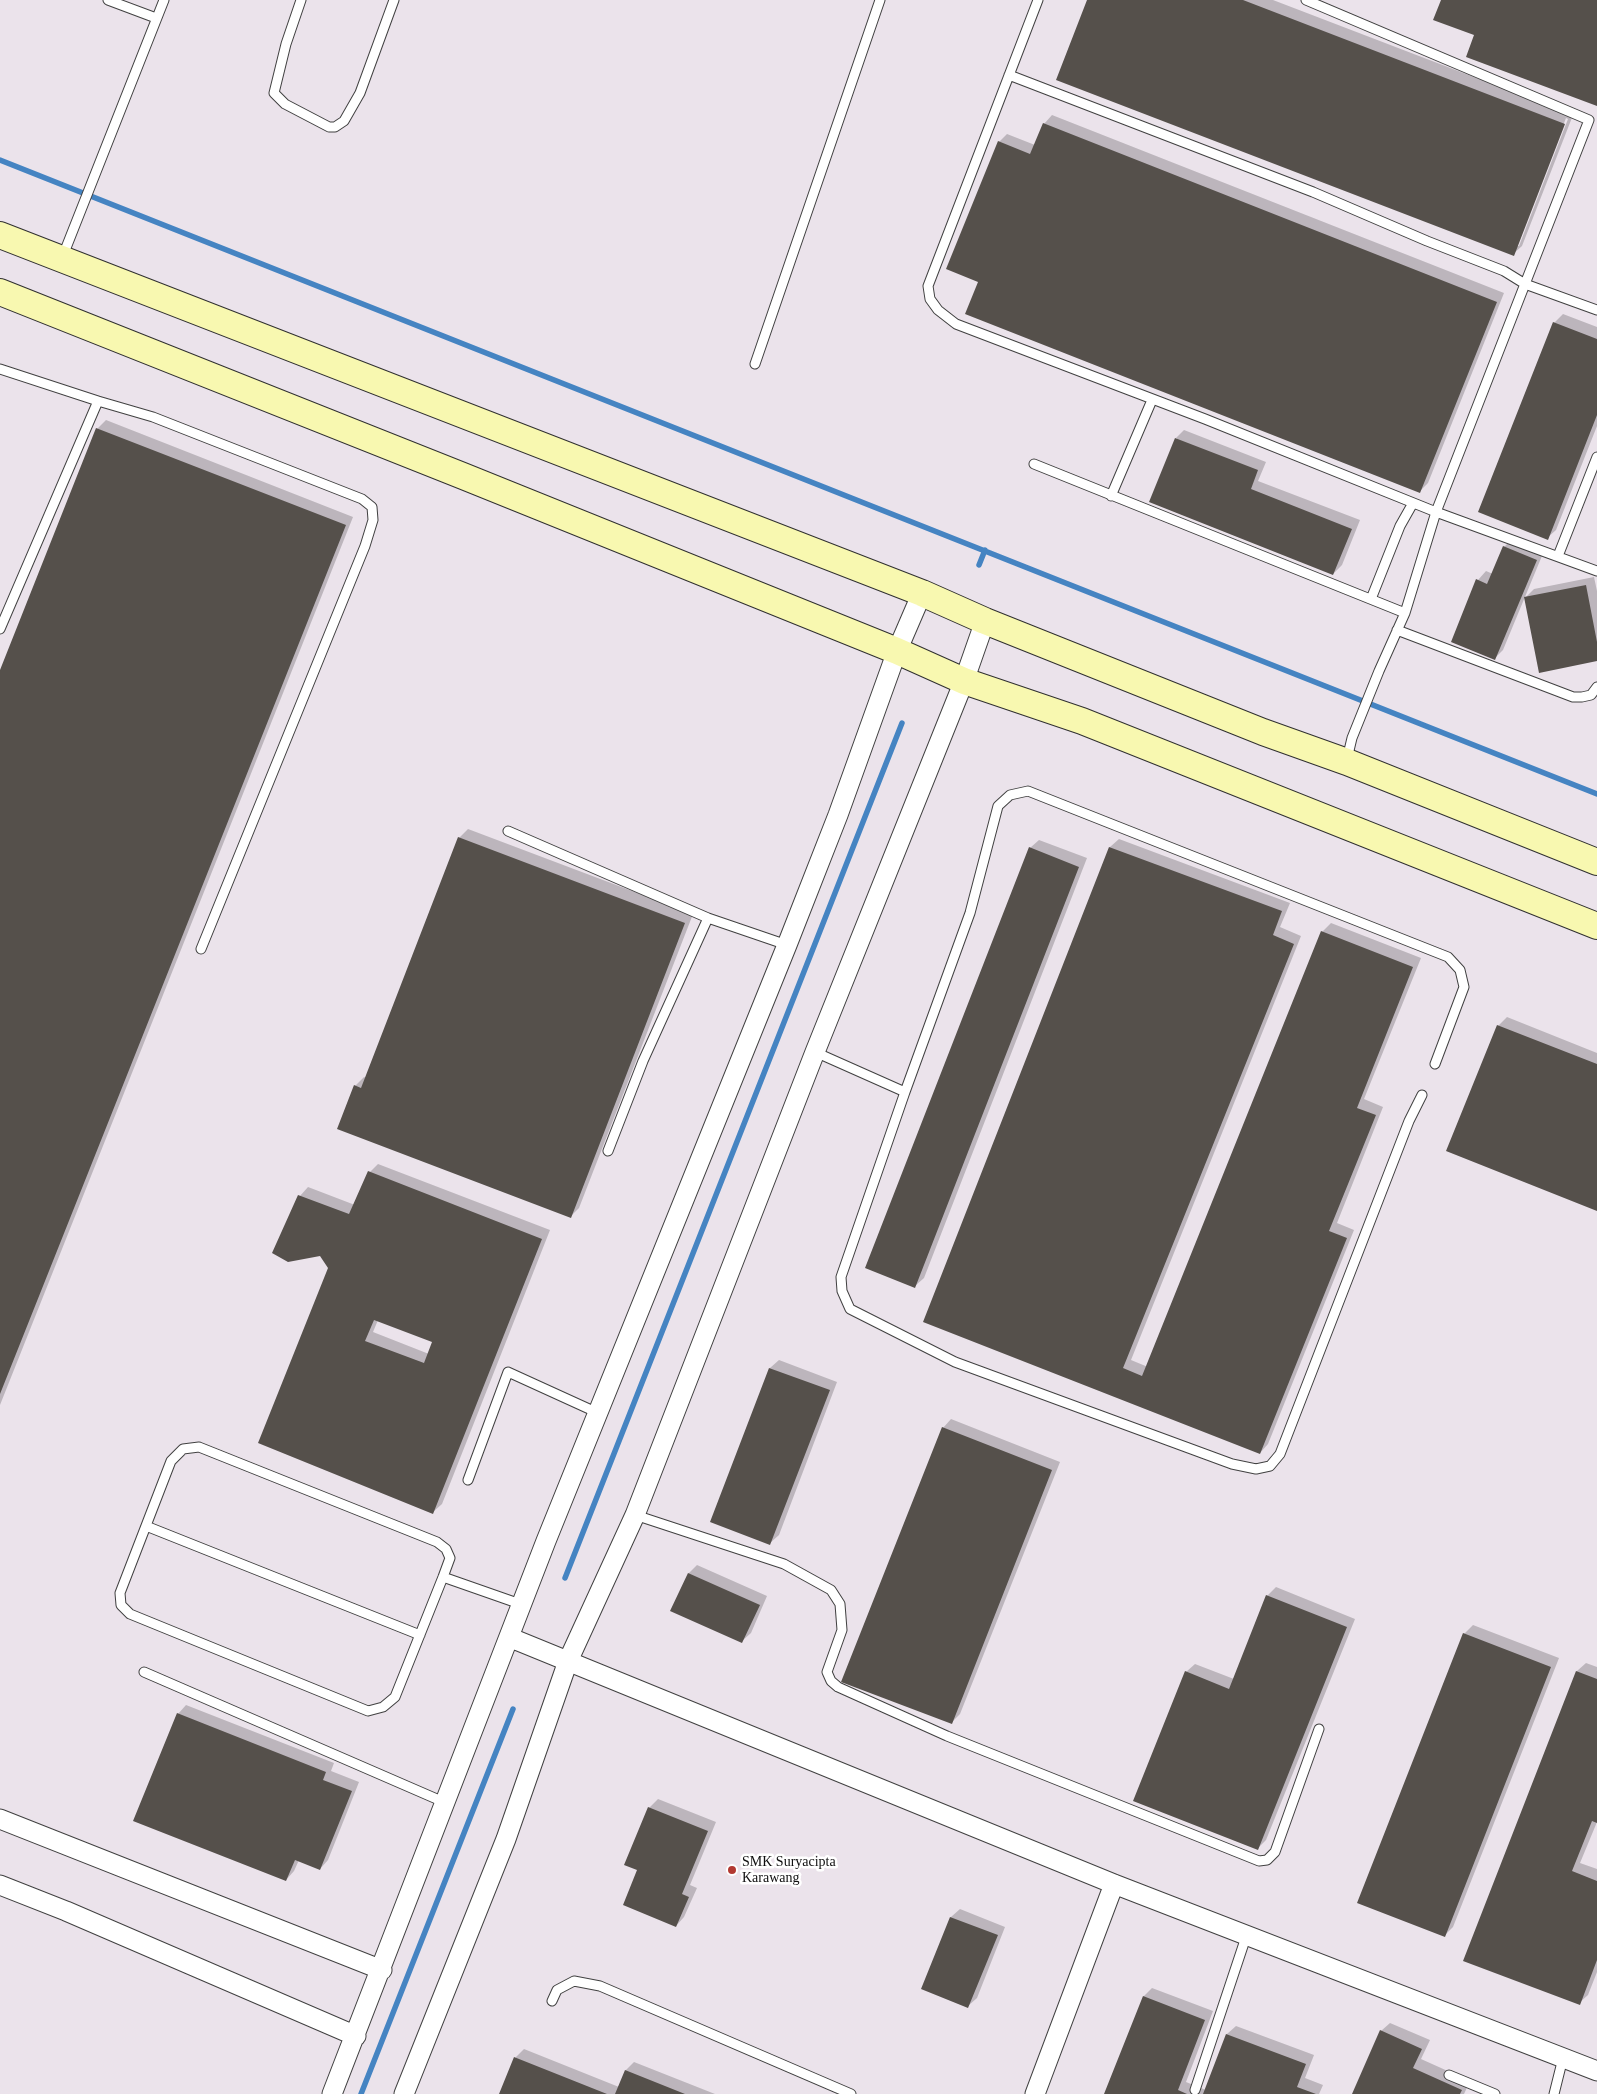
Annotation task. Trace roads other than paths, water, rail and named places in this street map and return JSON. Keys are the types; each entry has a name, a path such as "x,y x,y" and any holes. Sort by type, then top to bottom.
{"street":[{"path":"0,235 922,593 986,621 1262,732 1350,750 1597,862"},
{"path":"0,292 897,651 964,681 1082,721 1597,926"},
{"path":"332,2094 599,1413 787,945 838,815 897,651 922,593"},
{"path":"404,2094 506,1839 568,1661 635,1515 815,1052 964,681 986,621"},
{"path":"510,1638 1114,1884 1597,2071"},
{"path":"0,1819 382,1970"},
{"path":"1035,2094 1114,1884"},
{"path":"0,1885 66,1910 356,2036"}],"lane":[{"path":"108,0 156,18"},
{"path":"61,260 164,0"},
{"path":"301,0 286,44 274,93 278,100 328,127 335,127 344,121 360,93 394,0"},
{"path":"755,364 880,0"},
{"path":"1038,0 928,286 930,299 938,310 956,324 1436,512 1597,571"},
{"path":"1306,0 1593,121 1525,284 1436,512 1405,613 1378,671 1350,750"},
{"path":"1009,75 1313,192 1426,242 1504,271 1525,284 1597,310"},
{"path":"0,370 153,417 362,499 372,507 373,520 365,546 201,949"},
{"path":"1111,496 1152,400"},
{"path":"0,629 98,401"},
{"path":"1558,556 1597,457"},
{"path":"1034,464 1405,613"},
{"path":"1371,599 1400,526 1413,503"},
{"path":"1398,630 1573,697 1591,694 1597,687"},
{"path":"1422,1095 1409,1121 1280,1454 1270,1466 1256,1469 1232,1464 955,1362 850,1309 842,1291 841,1277 970,913 998,806 1010,795 1028,791 1448,957 1460,970 1464,987 1435,1064"},
{"path":"508,831 708,918 787,945"},
{"path":"608,1151 644,1061 708,918"},
{"path":"815,1052 905,1092"},
{"path":"468,1480 508,1372 599,1413"},
{"path":"199,1448 437,1542 446,1549 450,1558 395,1698 383,1707 368,1711 130,1614 121,1605 120,1592 146,1526 171,1461 183,1449 199,1448"},
{"path":"635,1515 784,1564 831,1590 840,1604 842,1630 827,1672 830,1681 838,1687 947,1736 1259,1861 1267,1860 1275,1852 1319,1729"},
{"path":"146,1526 420,1635"},
{"path":"443,1577 523,1605"},
{"path":"144,1672 446,1803"},
{"path":"1195,2090 1247,1934"},
{"path":"552,2001 557,1990 574,1981 600,1986 851,2094"},
{"path":"1554,2094 1563,2058"},
{"path":"1449,2075 1495,2094"}],"waterway":[{"path":"0,160 1597,794"},
{"path":"979,565 985,550"},
{"path":"565,1578 902,723"},
{"path":"361,2094 513,1709"}],"place":[{"name":"SMK Suryacipta Karawang","path":"732,1870"}]}
